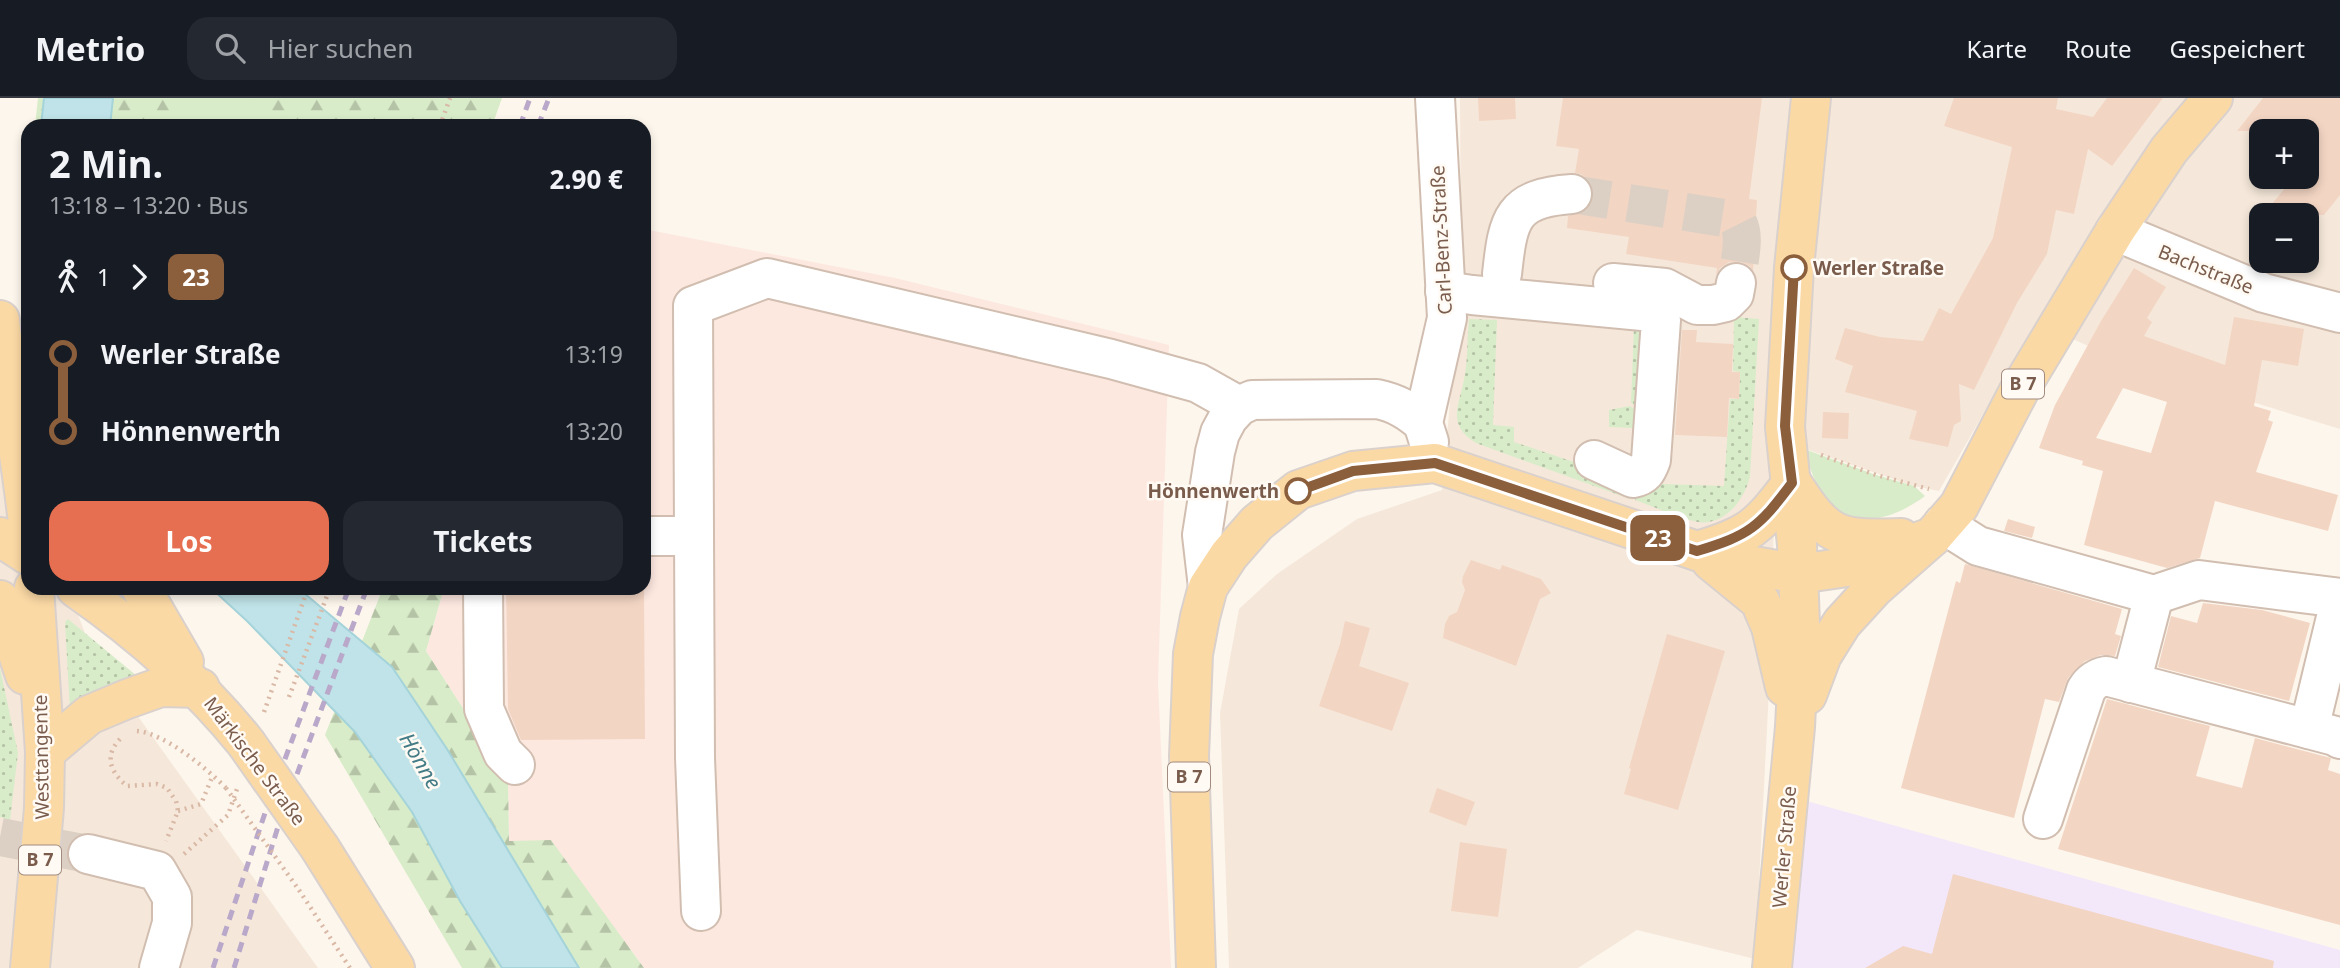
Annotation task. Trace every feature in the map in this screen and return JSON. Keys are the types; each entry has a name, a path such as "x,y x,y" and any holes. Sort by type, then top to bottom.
{"main road":[{"name":"Werler Straße","path":"1772,968 1795,727 1800,625 1799,574 1785,426 1794,268 1811,98"},
{"name":"Werler Straße","path":"1795,727 1822,655 1842,623 1874,588 1947,519 2020,389 2115,231 2169,149 2213,98"},
{"path":"0,320 3,389 21,465"},
{"path":"3,389 21,413"},
{"name":"B 7","path":"1196,968 1189,756 1193,654 1208,587 1228,555 1258,523 1298,491 1353,471 1435,463 1697,551 1748,565 1799,574 1847,567 1947,519"},
{"path":"1697,551 1730,541 1748,532 1769,513 1792,483 1818,521 1841,536 1855,539 1947,519"},
{"path":"0,537 21,550"},
{"path":"1697,551 1760,601 1770,627 1795,727"},
{"name":"Westtangente","path":"30,968 43,820 45,752 34,595"},
{"name":"Märkische Straße","path":"86,595 200,688 246,743 320,848 395,968"},
{"path":"145,595 200,688"},
{"path":"0,600 22,664 45,752 89,715 127,699 161,688 200,688"}],"street":[{"name":"Carl-Benz-Straße","path":"1435,98 1447,318 1423,422 1435,463"},
{"path":"1502,274 1505,246 1520,209 1536,198 1572,194"},
{"name":"Bachstraße","path":"2115,231 2264,293 2340,313"},
{"path":"1444,280 1502,274 1665,288 1697,305 1726,302 1734,294 1737,283"},
{"path":"701,911 695,758 693,306 766,278 1111,359 1198,383 1239,406"},
{"path":"1444,280 1472,295 1612,307 1659,315 1661,320 1651,460 1648,468 1644,474 1633,478 1594,460"},
{"path":"1208,587 1202,535 1217,443 1228,418 1239,406 1252,400 1377,398 1392,402 1423,422"},
{"path":"1947,519 1978,546 2154,595 2199,580 2340,599 2324,734 2106,676 2098,678 2091,682 2083,698 2043,818"},
{"path":"651,536 693,536"},
{"path":"483,595 484,709 503,753 515,765"},
{"path":"2131,683 2154,595"},
{"path":"88,854 157,872 172,897 172,923 159,968"}],"path":[{"path":"442,119 450,98"},
{"path":"1787,443 1914,486 1947,519"},
{"path":"274,682 305,595"},
{"path":"289,697 327,595"},
{"path":"131,733 139,731 159,736 213,775 226,788 351,968"},
{"path":"124,736 113,747 109,762 115,776 127,786 157,784 167,789 176,801 178,811 164,845"},
{"path":"178,811 201,804 213,775"},
{"path":"174,850 184,855 228,815"}],"shaded area":[{"path":"1460,98 2340,98 2340,429 2223,393 2086,345 2036,322 1939,491 1914,486 1788,443 1774,523 1768,710 1755,959 1637,930 1578,968 1229,968 1220,713 1239,609 1277,574 1357,519 1442,490 1461,282"},
{"path":"651,230 895,278 1169,345 1158,682 1171,968 644,968 630,948 509,841 508,778 426,651 442,595 651,595"},
{"path":"0,414 21,544 21,595 71,595 92,652 318,968 0,968"},
{"path":"1803,800 2340,950 2340,968 1786,968"}],"green space":[{"path":"38,98 502,98 494,119 36,119"},
{"path":"174,98 241,98 294,119 170,119"},
{"path":"1734,317 1759,319 1750,476 1744,493 1732,509 1717,520 1698,522 1635,500 1641,483 1655,467 1663,484 1724,486 1730,399 1739,399 1740,372 1733,371"},
{"path":"1469,319 1497,320 1493,425 1514,427 1514,442 1636,483 1630,499 1476,443 1466,436 1457,420 1457,412 1466,367"},
{"path":"1634,325 1654,335 1644,411 1631,403"},
{"path":"1630,406 1642,414 1634,428 1609,427 1609,410"},
{"path":"1807,450 1914,486 1925,496 1884,517 1857,518 1844,513 1832,505 1818,486"},
{"path":"380,595 442,595 426,651 508,778 509,841 551,840 644,968 462,968 325,735"},
{"path":"68,619 137,676 70,711 65,622"},
{"path":"0,668 18,753 10,820 0,817"}],"water":[{"path":"44,98 113,98 111,119 42,119"},
{"name":"Hönne","path":"219,595 306,595 392,667 447,749 579,968 502,968 460,901 412,812 355,732"}],"building":[{"path":"1478,98 1515,98 1516,119 1479,121"},
{"path":"1563,98 1762,98 1749,199 1757,200 1753,271 1750,266 1741,262 1729,262 1720,268 1716,275 1717,268 1626,254 1629,237 1567,228 1568,216 1586,211 1594,192 1589,180 1575,173 1579,149 1556,146"},
{"path":"1954,98 2058,98 2056,109 2093,117 2107,98 2163,98 2112,166 2088,149 2074,214 2056,210 2047,254 2017,303 1974,390 1959,384 1961,421 1954,425 1948,447 1909,439 1917,411 1845,392 1853,366 1835,359 1845,328 1880,337 1923,341 1939,308 1951,314 1993,238 2012,147 1944,126"},
{"path":"2263,98 2340,98 2340,195 2324,215 2319,215 2319,203 2273,203 2284,189 2319,189 2319,119 2249,119 2249,131 2237,131"},
{"path":"2134,268 2166,287 2147,318 2152,322 2144,336 2225,365 2234,317 2304,329 2298,366 2262,360 2254,406 2271,411 2268,420 2273,422 2256,472 2338,495 2328,531 2215,501 2200,558 2167,568 2084,545 2103,471 2082,465 2083,461 2039,448 2055,405 2101,321","holes":["2123,388 2167,402 2151,453 2096,438"]},
{"path":"1682,330 1697,330 1696,342 1733,344 1732,372 1740,372 1739,399 1729,398 1727,437 1675,435"},
{"path":"1823,412 1849,413 1848,439 1822,438"},
{"path":"2008,519 2035,527 2032,538 2004,531"},
{"path":"1471,560 1500,570 1502,565 1541,579 1551,593 1540,599 1516,666 1443,638 1445,624 1449,616 1457,612 1465,590 1463,576"},
{"path":"1965,564 2122,609 2115,634 2121,636 2115,656 2101,655 2085,661 2068,678 2059,702 2045,699 2014,818 1901,788 1956,581 1960,583"},
{"path":"506,595 644,595 645,739 521,740 508,709"},
{"path":"2203,603 2262,610 2310,623 2289,701 2158,667 2171,616 2197,623"},
{"path":"1345,621 1370,628 1359,666 1409,683 1392,731 1319,706"},
{"path":"1667,634 1725,651 1678,810 1624,794"},
{"path":"2107,699 2210,726 2196,776 2242,788 2255,738 2331,758 2328,770 2340,774 2340,925 2058,849"},
{"path":"1437,788 1475,802 1466,826 1429,812"},
{"path":"1460,842 1507,849 1498,917 1451,911"},
{"path":"1953,874 2274,961 2273,968 1865,968 1903,946 1932,954"}],"tunnel":[{"path":"1572,194 1736,220 1740,226 1742,241 1736,283"},
{"path":"0,837 88,854"}],"railway":[{"path":"522,119 530,98"},
{"path":"541,119 549,98"},
{"path":"213,968 267,807 346,595"},
{"path":"234,968 282,814 364,595"}],"bus line":[{"name":"23","path":"1298,491 1353,471 1435,463 1697,551 1730,541 1760,522 1792,483 1785,426 1794,268"}],"place":[{"name":"Werler Straße","path":"1794,268"},
{"name":"Hönnenwerth","path":"1298,491"}]}
